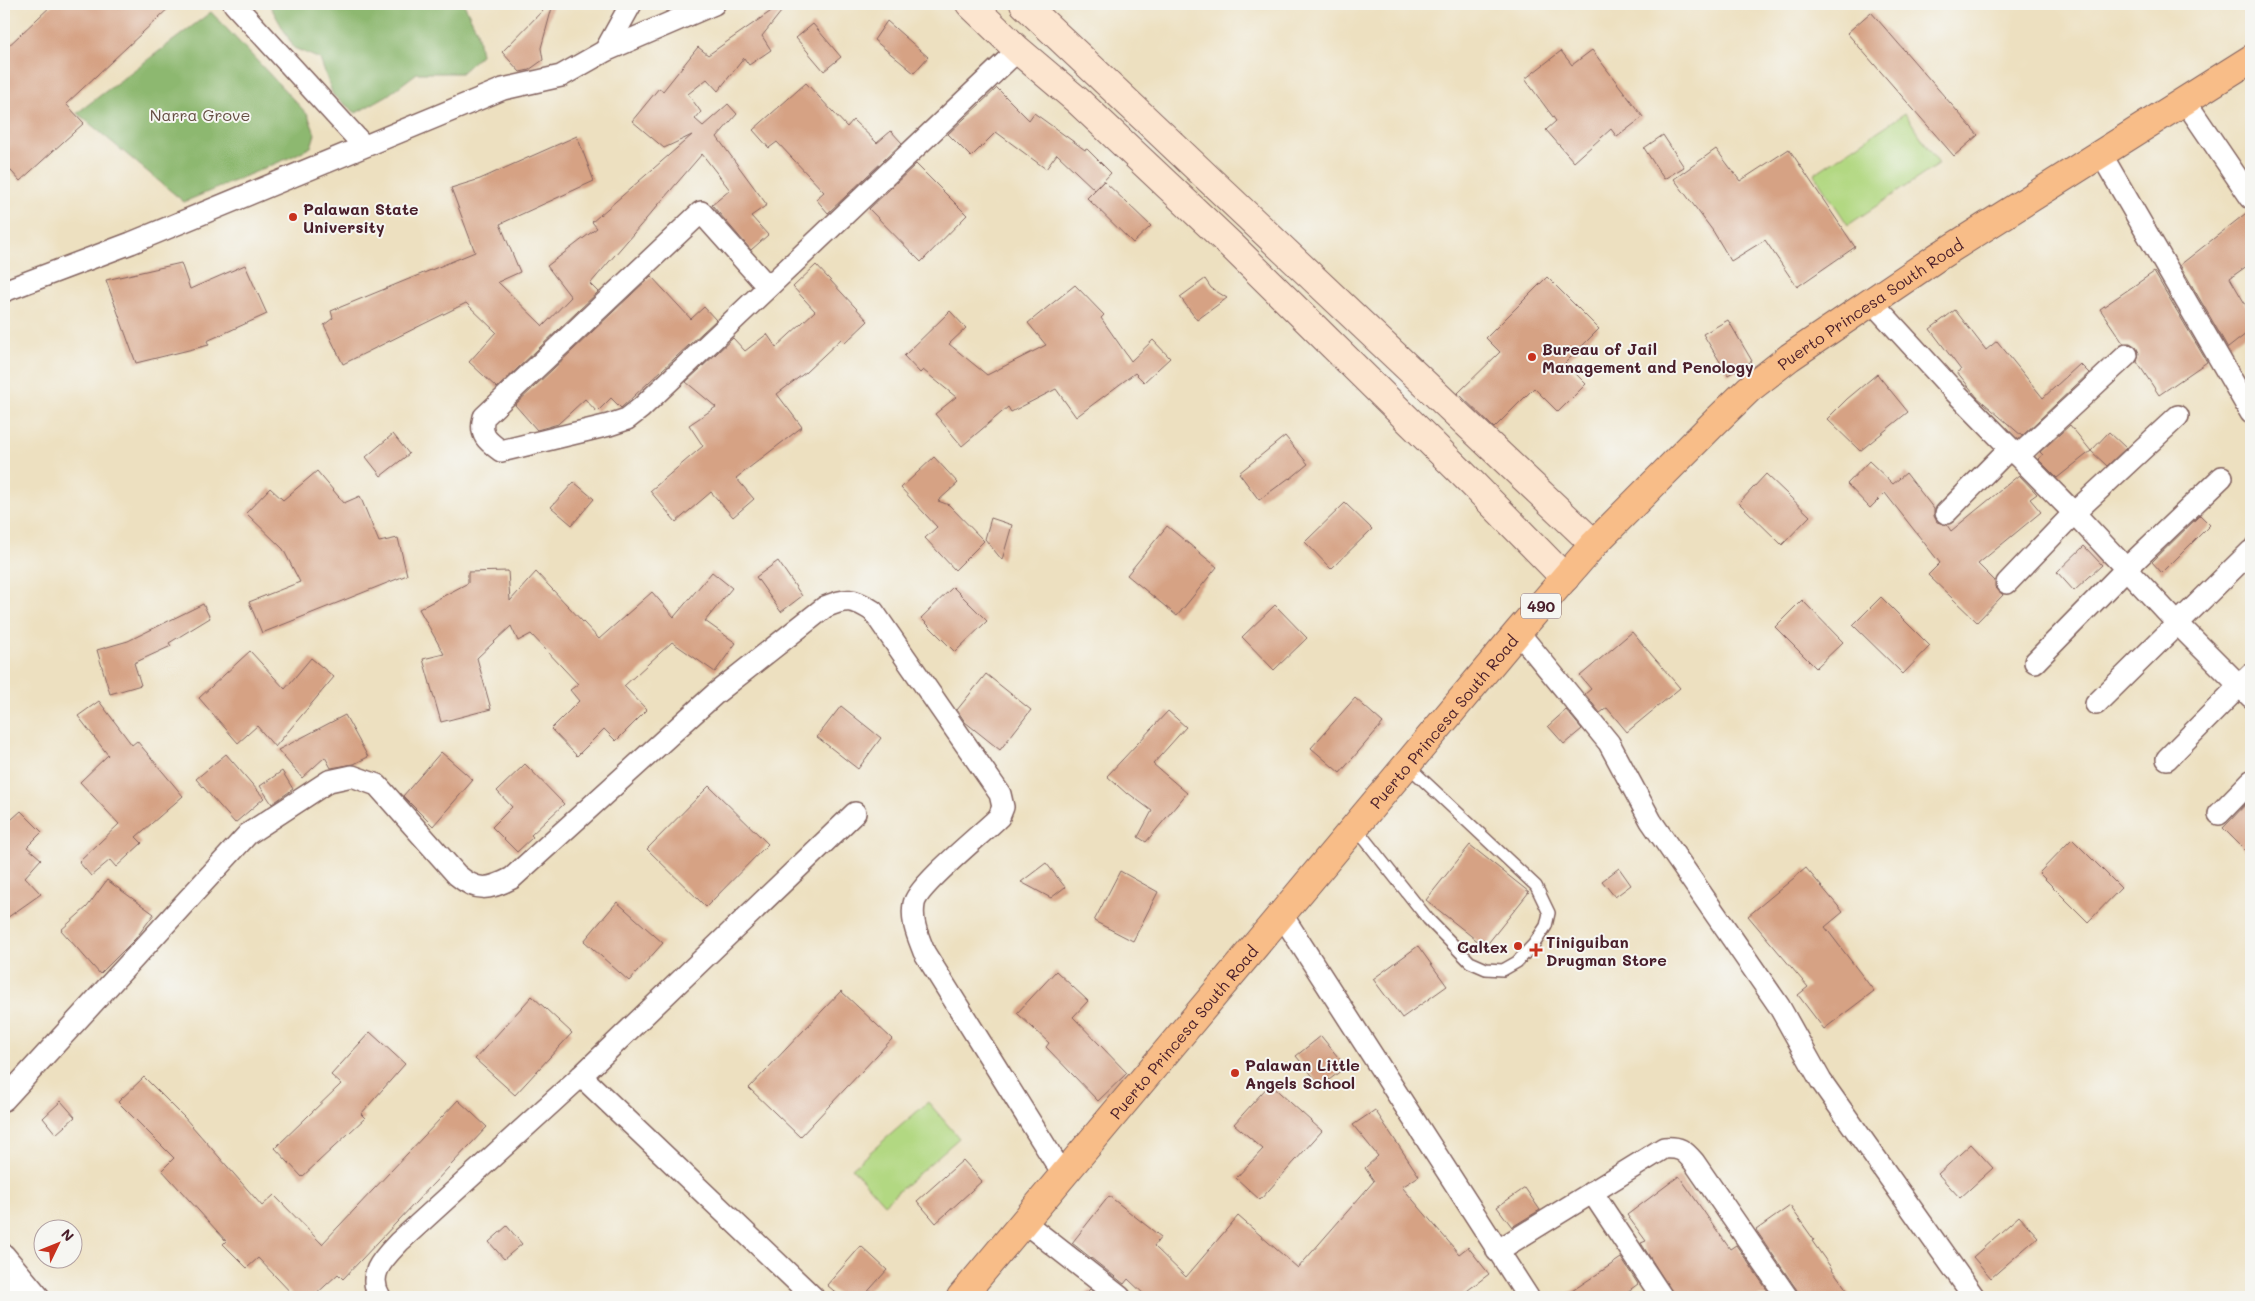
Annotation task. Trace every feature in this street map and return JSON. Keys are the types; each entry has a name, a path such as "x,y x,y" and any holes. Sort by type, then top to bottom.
{"main road":[{"name":"Puerto Princesa South Road","path":"960,1297 1064,1176 1518,632 1594,544 1749,389 1790,357 1871,301 2251,59"}],"street":[{"path":"234,4 364,146"},
{"path":"605,51 631,4"},
{"path":"4,291 131,243 504,89 561,76 605,51 714,4"},
{"path":"970,4 1018,50 1077,100 1233,247 1468,479 1565,578"},
{"path":"1024,4 1594,544"},
{"path":"768,287 701,212 484,417 482,426 486,440 501,451 544,442 627,419 768,287 1018,50"},
{"path":"2185,101 2251,198"},
{"path":"2101,154 2251,414"},
{"path":"1871,301 1951,388 2074,513 2178,624 2247,685 2167,759"},
{"path":"1946,513 2127,355"},
{"path":"2007,583 2074,513 2178,416"},
{"path":"2035,662 2126,569 2222,477"},
{"path":"2096,704 2251,551"},
{"path":"4,1100 248,834 330,781 352,776 377,785 457,875 468,884 480,888 498,886 512,878 716,694 825,607 843,599 860,602 873,611 1000,794 1004,807 999,817 923,888 914,902 913,922 924,952 1064,1176"},
{"path":"1518,632 1609,743 1651,821 1779,1006 1821,1082 1974,1297"},
{"path":"2219,814 2251,781"},
{"path":"380,1297 374,1288 376,1275 382,1260 581,1076 855,813"},
{"path":"1282,915 1528,1297"},
{"path":"581,1076 813,1297"},
{"path":"1498,1252 1664,1148 1676,1148 1684,1150 1787,1297"},
{"path":"1592,1192 1662,1297"},
{"path":"1024,1222 1120,1297"},
{"path":"4,1255 21,1278 39,1297"},
{"path":"4,1293 21,1278"}],"lane":[{"path":"1356,827 1428,920 1470,962 1486,969 1503,970 1517,962 1534,944 1546,926 1548,913 1536,886 1407,765"}],"green space":[{"path":"269,4 464,4 477,31 481,55 461,73 417,73 388,95 356,113 333,95 320,59 294,48"},
{"name":"Narra Grove","path":"211,12 308,115 315,134 311,147 184,202 77,113"},
{"path":"1905,113 1939,164 1848,225 1814,174"},
{"path":"928,1102 959,1138 884,1204 852,1168"}],"building":[{"path":"53,4 173,4 66,104 84,123 20,181 4,163 4,50"},
{"path":"549,4 553,4 541,48 543,60 529,70 520,72 502,52"},
{"path":"777,7 781,12 762,36 771,50 749,65 744,58 718,91 707,79 688,94 701,112 695,119 703,126 728,104 737,114 717,137 767,205 751,216 768,235 751,250 712,205 730,190 702,154 590,284 598,292 497,388 469,362 496,332 466,303 343,364 324,325 333,318 331,311 475,252 451,188 480,179 577,136 594,181 500,224 520,272 498,282 543,326 571,297 547,266 597,228 592,222 692,135 664,148 632,121 659,88 663,91 698,47 708,55"},
{"path":"1871,12 1978,135 1954,156 1847,33"},
{"path":"887,21 928,57 914,73 874,40"},
{"path":"813,24 841,57 824,71 796,38"},
{"path":"1592,50 1643,117 1617,137 1611,129 1574,162 1546,130 1556,121 1525,79 1561,51 1572,65"},
{"path":"806,83 847,127 853,120 877,143 891,131 902,143 828,213 816,199 824,192 777,142 769,148 753,130"},
{"path":"997,88 1029,120 1034,113 1085,150 1087,149 1111,173 1095,190 1057,154 1046,169 996,132 971,157 948,134"},
{"path":"1663,135 1684,167 1664,179 1644,148"},
{"path":"1716,149 1740,181 1789,149 1855,247 1797,287 1765,240 1731,261 1713,231 1674,179"},
{"path":"916,164 967,215 921,262 869,209"},
{"path":"1104,181 1151,226 1133,243 1087,198"},
{"path":"2250,210 2251,263 2230,278 2251,314 2251,330 2228,348 2180,265"},
{"path":"181,263 190,289 245,265 267,314 207,341 209,345 136,363 106,280"},
{"path":"816,265 868,321 845,343 841,339 806,372 777,394 802,427 736,478 754,499 733,517 711,492 676,522 650,491 703,446 689,425 716,407 686,382 733,338 745,351 767,334 776,347 815,311 793,287"},
{"path":"2154,272 2207,362 2159,395 2137,362 2139,353 2136,347 2130,343 2123,343 2100,309"},
{"path":"651,276 691,319 704,307 716,320 621,408 611,398 597,412 585,399 558,424 537,430 515,405"},
{"name":"Bureau of Jail Management and Penology","path":"1547,277 1599,329 1565,363 1586,384 1558,412 1534,388 1494,428 1458,393 1500,352 1486,338"},
{"path":"1205,279 1211,288 1227,298 1197,320 1180,297"},
{"path":"1075,285 1104,315 1101,318 1131,361 1153,340 1170,358 1144,382 1135,373 1076,417 1056,389 1011,412 1008,407 962,446 935,414 956,397 923,370 920,373 904,356 950,311 966,328 949,344 987,375 1046,345 1028,323"},
{"path":"1955,310 1986,350 1997,341 2043,398 2080,364 2089,373 2022,436 1977,397 1957,372 1961,370 1930,329"},
{"path":"1728,320 1752,361 1728,375 1703,334"},
{"path":"1877,374 1908,412 1860,451 1827,419"},
{"path":"2070,425 2091,451 2057,478 2038,459 2043,455 2040,452"},
{"path":"2109,432 2126,448 2107,466 2091,451"},
{"path":"393,434 409,454 381,476 366,457"},
{"path":"1285,436 1308,464 1259,500 1239,473"},
{"path":"934,457 958,483 938,501 949,505 984,541 955,570 925,538 937,527 901,488"},
{"path":"1869,461 1893,484 1906,473 1934,509 1934,516 1937,522 1947,525 1951,531 2019,475 2037,494 2030,499 2041,512 1978,564 1995,581 1995,587 2003,595 1977,622 1928,575 1940,563 1885,493 1870,508 1847,484"},
{"path":"317,471 344,503 360,496 379,542 398,538 407,575 262,633 249,602 300,582 283,549 246,513 270,488 283,500"},
{"path":"1766,474 1810,516 1782,545 1739,503"},
{"path":"574,482 594,499 572,525 551,507"},
{"path":"1345,503 1372,529 1331,569 1305,542"},
{"path":"2200,515 2210,525 2162,573 2152,562"},
{"path":"991,518 1012,525 1002,560 985,539"},
{"path":"1167,526 1217,567 1177,616 1127,575"},
{"path":"2084,546 2102,565 2074,591 2057,572"},
{"path":"778,561 802,596 781,612 756,577"},
{"path":"508,571 510,601 536,572 599,639 652,592 674,617 712,572 732,588 705,621 736,643 715,672 672,642 624,686 647,710 616,741 604,729 577,756 551,729 579,701 570,690 578,684 531,634 518,641 511,626 477,658 491,709 441,722 423,659 444,654 419,609 468,583 468,572"},
{"path":"953,587 987,621 955,652 921,618"},
{"path":"1881,597 1930,646 1903,674 1853,625"},
{"path":"1802,600 1843,642 1816,668 1775,627"},
{"path":"203,604 210,618 169,643 171,646 134,663 141,685 110,694 97,650 128,641"},
{"path":"1275,605 1307,638 1274,670 1242,637"},
{"path":"1632,632 1680,688 1627,732 1607,708 1600,713 1585,694 1591,689 1580,676"},
{"path":"250,651 285,689 311,658 334,677 275,747 257,726 238,743 199,698"},
{"path":"986,674 1031,710 1000,750 965,722 957,710"},
{"path":"1355,698 1383,723 1340,773 1311,748"},
{"path":"99,701 132,745 137,741 183,796 136,837 142,843 116,867 110,860 91,876 79,862 119,824 80,782 108,755 78,716"},
{"path":"841,706 881,738 858,769 817,737"},
{"path":"1566,710 1582,729 1564,744 1548,726"},
{"path":"1168,711 1186,727 1153,764 1187,793 1146,842 1138,837 1152,811 1127,794 1107,776"},
{"path":"345,715 368,757 354,764 331,768 325,757 302,778 278,750"},
{"path":"441,752 473,780 433,826 403,796"},
{"path":"226,754 264,798 235,823 196,779"},
{"path":"525,764 564,804 531,835 533,837 517,852 492,827 512,807 497,791"},
{"path":"282,771 293,789 272,804 260,786"},
{"path":"709,786 768,844 706,907 647,849"},
{"path":"2251,799 2251,856 2223,828"},
{"path":"21,811 42,832 27,847 41,859 25,877 41,894 4,920 4,826"},
{"path":"2072,839 2121,888 2088,922 2039,873"},
{"path":"1470,845 1529,892 1485,947 1426,900"},
{"path":"1046,863 1065,887 1051,898 1021,882"},
{"path":"1619,868 1631,885 1615,897 1602,881"},
{"path":"1806,868 1843,912 1825,927 1874,991 1824,1029 1798,995 1808,987 1748,916"},
{"path":"1120,871 1158,892 1133,941 1094,921"},
{"path":"107,880 154,914 136,938 100,974 61,930 87,907"},
{"path":"617,902 663,943 629,981 584,941"},
{"path":"1418,946 1447,986 1402,1018 1373,979"},
{"path":"1056,971 1088,1001 1073,1017 1127,1073 1098,1101 1046,1047 1049,1043 1017,1013"},
{"path":"841,991 892,1039 800,1137 749,1088"},
{"path":"532,996 572,1033 515,1095 475,1059"},
{"path":"370,1032 405,1064 361,1114 365,1118 302,1177 275,1148 341,1084 331,1075"},
{"path":"1321,1036 1346,1067 1321,1086 1296,1056"},
{"path":"144,1077 184,1117 262,1206 274,1195 322,1244 458,1100 487,1127 343,1279 338,1274 313,1297 295,1297 258,1258 247,1268 223,1244 226,1241 162,1170 174,1158 118,1102"},
{"path":"1270,1084 1322,1131 1260,1200 1236,1178 1263,1149 1234,1124"},
{"path":"61,1101 75,1117 56,1134 43,1118"},
{"path":"1375,1110 1419,1176 1402,1187 1459,1254 1468,1247 1489,1274 1459,1297 1147,1297 1128,1279 1124,1284 1072,1243 1109,1196 1161,1237 1154,1246 1186,1277 1238,1216 1298,1268 1374,1181 1365,1168 1378,1156 1353,1125"},
{"path":"1971,1144 1993,1168 1960,1198 1938,1174"},
{"path":"963,1160 982,1181 936,1223 917,1201"},
{"path":"1679,1176 1730,1249 1736,1245 1772,1297 1675,1297 1641,1243 1646,1241 1627,1215"},
{"path":"1525,1188 1540,1210 1512,1227 1497,1207"},
{"path":"1790,1206 1814,1240 1812,1241 1852,1297 1799,1297 1797,1290 1756,1230"},
{"path":"2019,1216 2038,1237 1991,1278 1973,1257"},
{"path":"507,1226 522,1244 504,1259 489,1242"},
{"path":"861,1246 887,1270 863,1297 841,1297 827,1285"},
{"path":"1621,1258 1638,1284 1620,1297 1563,1297"},
{"path":"1090,1289 1100,1297 1082,1297"}],"place":[{"name":"Palawan State University","path":"293,217"},
{"name":"Bureau of Jail Management and Penology","path":"1532,357"},
{"name":"Caltex","path":"1518,946"},
{"name":"Tiniguiban Drugman Store","path":"1536,950"},
{"name":"Palawan Little Angels School","path":"1235,1073"}]}
